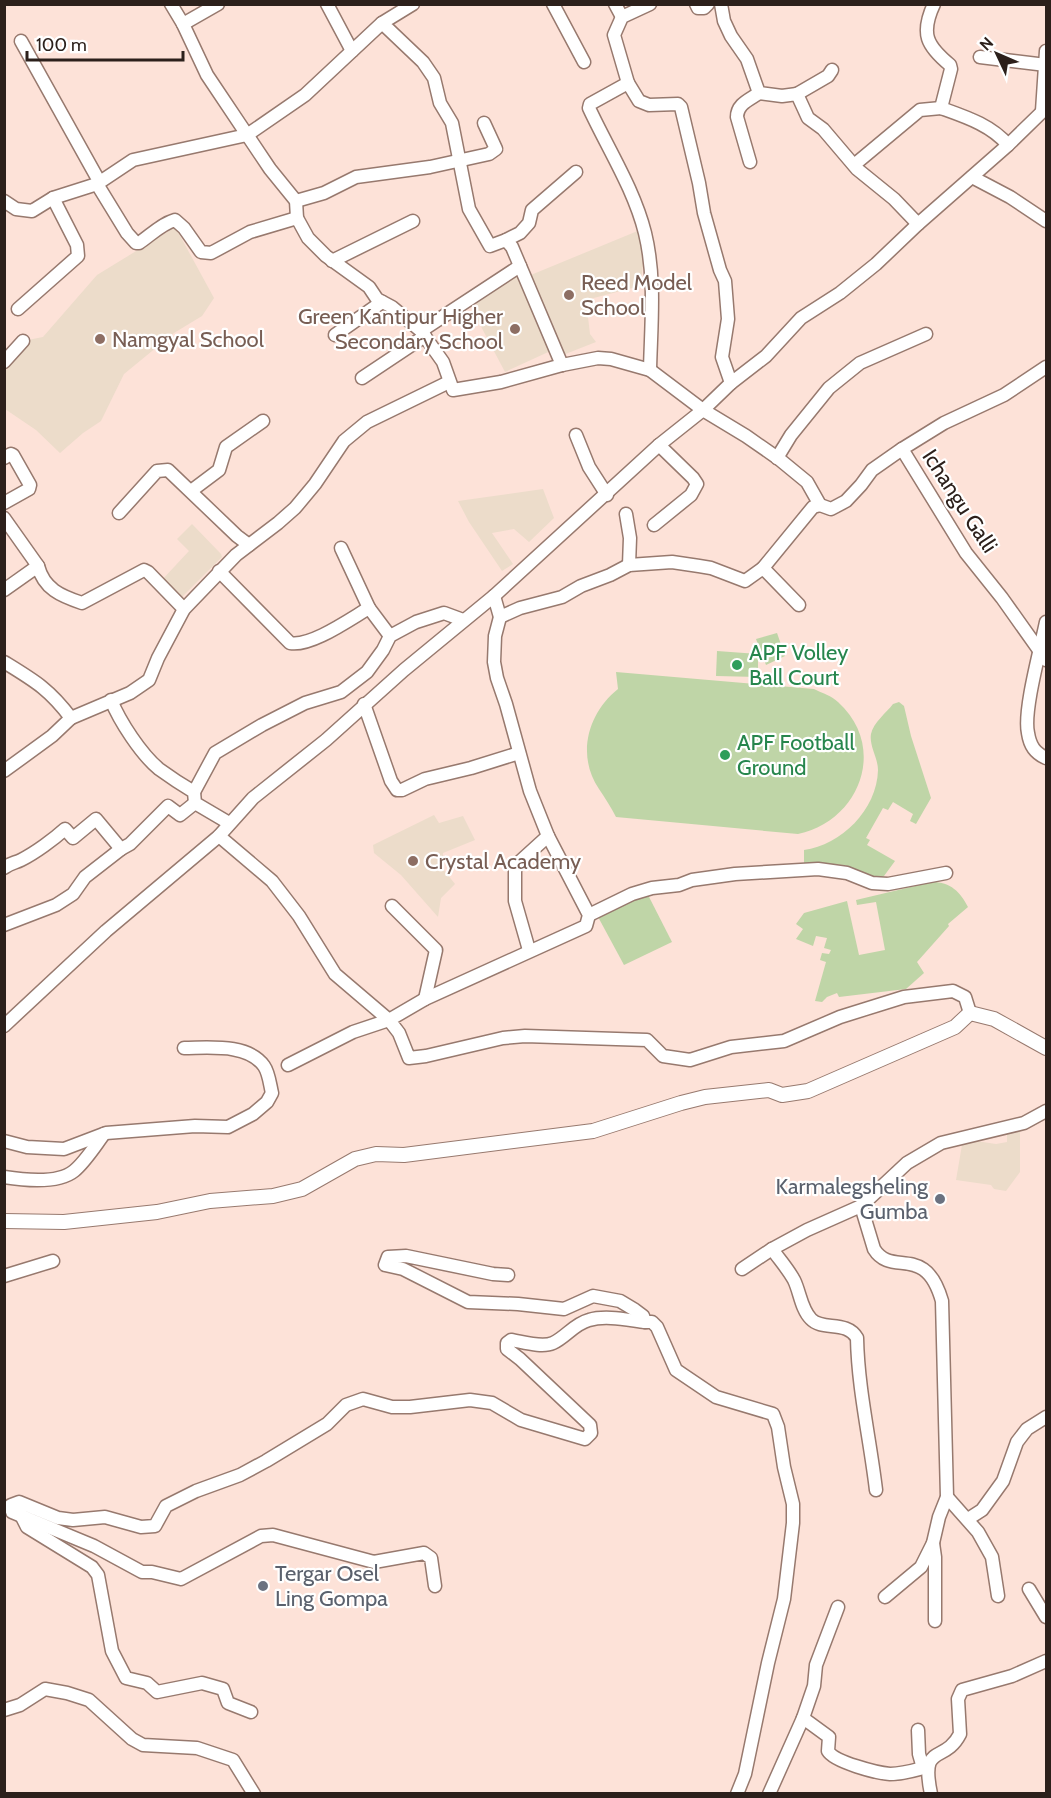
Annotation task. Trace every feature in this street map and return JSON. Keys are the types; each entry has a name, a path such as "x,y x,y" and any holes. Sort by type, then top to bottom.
{"street":[{"path":"171,4 207,75 247,135 296,201 297,218 308,238 332,261 369,287 377,299 392,307 423,334 443,362 453,390 501,382 562,365 598,358 611,359 650,370 703,410 777,458 807,482 820,505"},
{"path":"183,24 218,4"},
{"path":"327,4 352,51"},
{"path":"4,201 16,208 32,211 53,198 98,183 133,160 247,135 305,94 382,23 413,4"},
{"path":"615,4 622,17"},
{"path":"650,4 622,17 614,35 628,83 639,101 649,105 678,104 681,107 704,213 725,281 728,319 722,357 731,383"},
{"path":"696,4 698,8 704,8 708,4"},
{"path":"721,4 724,21 747,59 759,93"},
{"path":"934,4 927,21 929,40 933,51 950,65 951,69 941,108"},
{"path":"554,5 584,62"},
{"path":"382,23 423,62 434,78 440,103 452,123 469,209 490,246 520,233 529,224 532,210 576,172"},
{"path":"21,41 98,183 127,233 136,243 152,235 165,222 175,220 184,228 201,252 211,253 250,232 297,218"},
{"path":"4,1026 106,931 219,836 253,798 326,740 364,704 494,596 659,445 765,356 801,318 840,293 867,271 1008,145 1044,110 1047,51"},
{"path":"980,57 1046,65"},
{"path":"750,162 737,117 740,105 759,93 782,96 797,94 828,76 831,70"},
{"path":"628,83 591,104 590,108 616,158 645,235 652,273 650,370"},
{"path":"797,94 808,118 823,129 868,180 894,199 918,224"},
{"path":"854,165 920,110 941,108 984,125 998,133 1008,145"},
{"path":"296,201 324,193 356,177 461,161 489,154 496,149 484,123"},
{"path":"972,177 1047,221"},
{"path":"18,309 78,256 77,245 53,198"},
{"path":"332,261 412,221"},
{"path":"506,240 512,247 562,365"},
{"path":"362,378 520,266"},
{"path":"335,334 382,302"},
{"path":"777,458 790,435 829,388 860,363 926,334"},
{"path":"4,362 23,341"},
{"name":"Ichangu Galli","path":"1043,656 1002,598 966,553 902,448 944,423 1004,395 1047,367"},
{"path":"4,771 52,736 71,718 130,693 149,680 184,609 219,571 295,507 315,484 344,441 367,422 449,382"},
{"path":"191,491 219,470 226,447 263,421"},
{"path":"576,435 589,467 607,495"},
{"path":"654,525 691,495 697,484 659,445"},
{"path":"500,617 520,608 562,597 629,565 672,562 711,568 745,581 763,568 813,507 820,505 831,509 846,501 872,470 902,448"},
{"path":"4,458 12,455 30,485 29,489 4,503"},
{"path":"119,513 157,471 168,470 249,545"},
{"path":"626,514 630,538 629,565"},
{"path":"4,518 38,566 40,576 47,586 64,597 82,603 144,570 184,609"},
{"path":"341,548 369,608 390,636"},
{"path":"4,590 38,566"},
{"path":"763,568 799,605"},
{"path":"219,571 290,643 299,645 311,640 369,608"},
{"path":"288,1065 353,1032 389,1020 425,999 586,926 589,915 548,836 530,791 497,678 494,662 495,636 500,617 494,596"},
{"path":"4,925 56,905 73,894 85,877 130,844 168,806 180,814 195,798 215,753 305,703 341,692 367,672 390,636 416,622 444,613 463,620"},
{"path":"1047,622 1043,656 1031,693 1027,724 1031,745 1037,754 1047,758"},
{"path":"4,663 38,682 57,699 71,718"},
{"path":"111,700 144,754 158,768 229,823"},
{"path":"364,704 391,781 397,790 402,790 424,778 471,768 519,753"},
{"path":"4,868 11,862 20,861 36,851 65,829 73,838 96,819 121,849"},
{"path":"219,836 272,881 299,916 335,974 389,1020 399,1033 409,1058 503,1038 525,1036 646,1040 663,1056 690,1060 731,1047 784,1041 840,1017 904,997 953,991 965,997 970,1013"},
{"path":"529,950 515,901 515,866 548,836"},
{"path":"589,915 632,894 652,888 735,874 818,868 847,873 872,883 888,884 946,873"},
{"path":"392,906 436,950 425,999"},
{"path":"970,1013 994,1019 1047,1048"},
{"path":"4,1221 64,1222 157,1212 210,1201 273,1196 302,1189 355,1159 376,1154 404,1155 593,1131 705,1097 769,1090 782,1095 797,1094 955,1027 970,1013"},
{"path":"4,1141 27,1147 64,1149 106,1133 195,1126 228,1127 253,1114 267,1102 272,1093 269,1080 264,1066 254,1056 242,1051 184,1048"},
{"path":"741,1269 807,1230 861,1206 907,1163 941,1143 1024,1123 1047,1111"},
{"path":"4,1178 28,1181 48,1180 73,1172 106,1133"},
{"path":"861,1206 874,1249 878,1255 882,1259 914,1264 924,1269 938,1289 942,1302 947,1497 939,1517 933,1543 921,1567 885,1597"},
{"path":"772,1249 794,1280 802,1305 811,1320 818,1324 850,1330 857,1338 858,1361 876,1490"},
{"path":"508,1275 406,1256 388,1257 385,1265 403,1269 468,1302 564,1309 593,1296 620,1301 643,1316 645,1322"},
{"path":"4,1276 52,1261"},
{"path":"435,1586 431,1558 424,1553 374,1562 273,1535 261,1536 181,1579 142,1572 94,1546 12,1512 11,1505 19,1502 58,1518 73,1520 105,1517 141,1527 155,1526 166,1506 196,1491 249,1470 327,1424 346,1405 363,1399 392,1407 470,1400 492,1403 521,1420 585,1439 592,1431 583,1417 507,1349 507,1343 511,1340 546,1344 554,1342 575,1326 590,1320 652,1322 657,1327 676,1370 716,1397 773,1414 778,1427 793,1504 794,1523 784,1599 745,1774 737,1794"},
{"path":"968,1519 982,1510 1003,1480 1017,1443 1026,1429 1047,1417"},
{"path":"947,1497 978,1532 992,1557 998,1596"},
{"path":"21,1516 27,1527 92,1566 98,1575 112,1651 126,1678 147,1683 157,1692 201,1683 223,1689 228,1703 251,1712"},
{"path":"933,1543 936,1557 935,1621"},
{"path":"1029,1589 1047,1617"},
{"path":"768,1794 803,1718 814,1686 816,1665 838,1607"},
{"path":"803,1718 829,1737 828,1751 834,1757 870,1770 890,1774 906,1773 925,1768 939,1752 951,1747 960,1734 958,1699 962,1690 1012,1676 1047,1661"},
{"path":"974,1679 1012,1676"},
{"path":"4,1710 20,1705 45,1689 89,1700 132,1739 144,1745 197,1748 233,1760 254,1794"},
{"path":"918,1730 919,1754 931,1794"}],"shaded area":[{"name":"Namgyal School","path":"177,226 178,232 214,298 202,316 174,333 124,374 101,421 60,453 36,430 5,409 4,364 23,341 43,337 97,275"},
{"name":"Reed Model School","path":"640,230 644,259 640,286 586,300 590,334 596,342 563,355 526,277"},
{"name":"Green Kantipur Higher Secondary School","path":"521,270 557,348 505,372 477,319 476,296"},
{"path":"543,489 554,518 529,542 514,529 492,533 513,564 502,571 469,522 458,501"},
{"path":"192,524 222,557 180,599 161,581 189,551 177,539"},
{"name":"Crystal Academy","path":"434,815 439,823 463,816 475,840 443,853 443,869 455,884 441,898 438,917 401,875 374,853 373,845"},
{"path":"1020,1130 1020,1172 1006,1191 994,1189 991,1185 956,1180 963,1139 996,1144 1007,1142 1007,1132"}],"green space":[{"path":"777,633 785,656 766,665 756,639"},
{"name":"APF Volley Ball Court","path":"717,651 758,654 758,677 716,676"},
{"path":"616,672 814,689 830,696 853,720 862,740 864,760 860,780 851,798 837,814 820,826 798,834 616,817 592,776 587,749 593,722 599,710 618,689"},
{"path":"899,702 904,706 931,798 916,824 910,821 913,814 893,802 888,810 883,808 866,838 870,840 867,845 895,861 884,876 877,879 844,865 804,863 804,850 831,841 843,833 864,812 876,785 878,770 871,743 872,730 893,704"},
{"path":"932,882 950,886 962,897 968,907 948,924 949,926 917,962 924,973 906,989 839,997 837,993 822,1002 815,1001 826,962 820,960 822,953 829,954 831,950 824,948 827,938 816,936 813,946 796,939 803,929 796,924 804,913 847,901 859,955 885,950 876,902 857,905 856,900"},
{"path":"646,891 672,942 624,965 597,915"}],"place":[{"name":"Reed Model School","path":"569,295"},
{"name":"Green Kantipur Higher Secondary School","path":"515,329"},
{"name":"Namgyal School","path":"100,339"},
{"name":"APF Volley Ball Court","path":"737,665"},
{"name":"APF Football Ground","path":"725,755"},
{"name":"Crystal Academy","path":"413,861"},
{"name":"Karmalegsheling Gumba","path":"940,1199"},
{"name":"Tergar Osel Ling Gompa","path":"263,1586"}]}
